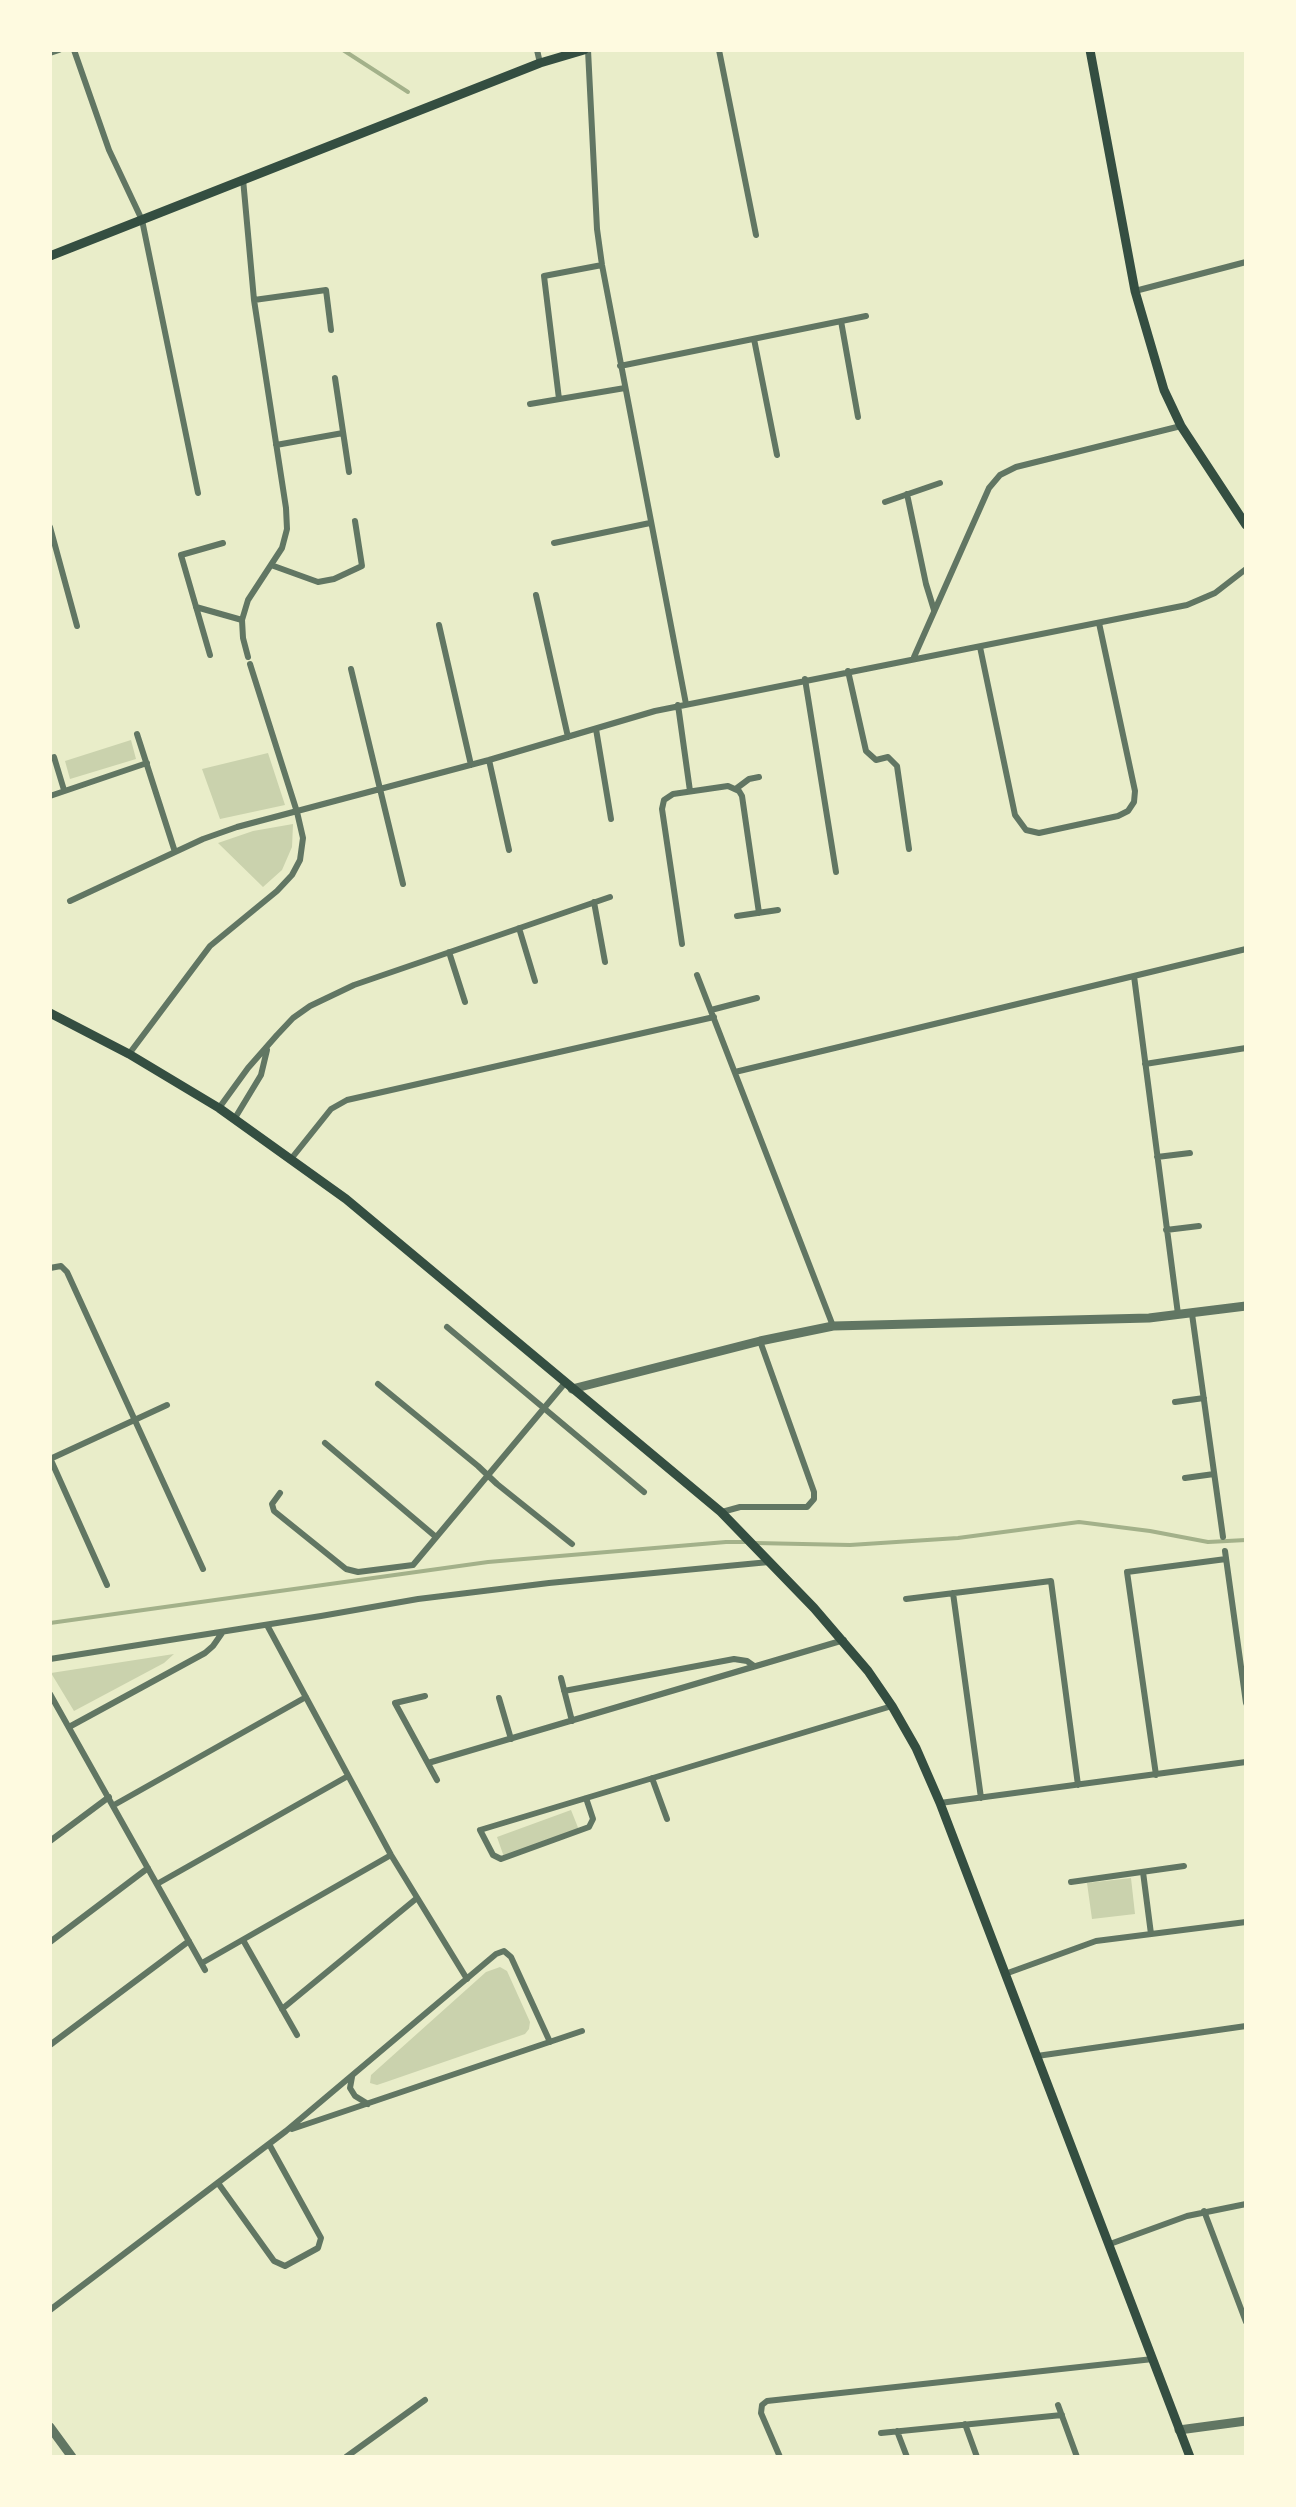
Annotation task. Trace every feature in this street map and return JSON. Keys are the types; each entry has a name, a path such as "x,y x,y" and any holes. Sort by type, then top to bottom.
{"main road":[{"path":"50,256 540,63 586,50"},
{"path":"1090,50 1134,291 1164,390 1182,426 1246,525"},
{"path":"50,1014 129,1054 220,1108 346,1199 721,1512 844,1640 892,1706 940,1803 1190,2457"}],"street":[{"path":"50,53 59,50"},
{"path":"74,50 109,150 142,220 198,493"},
{"path":"538,50 540,63"},
{"path":"586,50 602,265 682,704 690,791"},
{"path":"718,50 756,235"},
{"path":"129,1054 210,946 292,875 302,850 297,812 243,638 242,620 248,600 282,548 287,529 254,300 243,179"},
{"path":"1134,291 1246,262"},
{"path":"559,398 544,276 602,265"},
{"path":"254,300 326,290 331,330"},
{"path":"620,366 866,316"},
{"path":"840,322 858,417"},
{"path":"754,339 777,455"},
{"path":"335,378 349,472"},
{"path":"530,404 625,388"},
{"path":"914,658 989,488 1000,475 1016,467 1182,426"},
{"path":"276,445 342,434"},
{"path":"885,502 940,483"},
{"path":"907,494 935,611"},
{"path":"271,565 318,582 362,566 355,520"},
{"path":"554,544 650,523"},
{"path":"50,528 77,626"},
{"path":"210,655 180,555 223,543"},
{"path":"70,901 226,830 682,704 1197,602 1246,569"},
{"path":"536,595 568,737"},
{"path":"196,607 242,620"},
{"path":"980,646 1014,814 1026,830 1039,833 1118,816 1134,802 1135,791 1099,623"},
{"path":"438,625 471,765"},
{"path":"351,669 403,884"},
{"path":"848,671 866,750 876,760 888,757 897,766 908,850"},
{"path":"805,679 836,872"},
{"path":"596,728 611,819"},
{"path":"137,734 175,852"},
{"path":"54,757 64,790"},
{"path":"490,760 509,850"},
{"path":"50,796 147,764"},
{"path":"736,788 759,777"},
{"path":"682,944 662,809 668,796 736,788 742,796 759,912"},
{"path":"220,1108 248,1068 293,1018 328,996 610,897"},
{"path":"594,902 605,962"},
{"path":"737,916 778,910"},
{"path":"519,928 534,981"},
{"path":"735,1072 1246,949"},
{"path":"449,952 465,1002"},
{"path":"697,975 833,1326"},
{"path":"1134,976 1178,1316"},
{"path":"291,1159 326,1114 347,1100 712,1013 756,998"},
{"path":"1145,1064 1246,1048"},
{"path":"235,1118 261,1074 267,1049"},
{"path":"1157,1156 1190,1152"},
{"path":"1166,1230 1200,1226"},
{"path":"50,1268 61,1266 68,1272 203,1569"},
{"path":"280,1493 272,1504 274,1511 346,1569 358,1572 413,1565 544,1409 568,1386 833,1326 1178,1316 1246,1306"},
{"path":"1192,1314 1222,1538"},
{"path":"447,1327 644,1492"},
{"path":"721,1512 807,1507 814,1499 760,1341"},
{"path":"378,1384 572,1544"},
{"path":"1175,1402 1204,1398"},
{"path":"106,1585 50,1458 167,1406"},
{"path":"325,1443 436,1537"},
{"path":"1184,1478 1214,1474"},
{"path":"1156,1774 1127,1572 1226,1555 1246,1703"},
{"path":"50,1659 418,1598 770,1562"},
{"path":"906,1599 1051,1582 1078,1785"},
{"path":"952,1593 981,1798"},
{"path":"267,1625 390,1855 466,1980"},
{"path":"69,1727 205,1653 222,1632"},
{"path":"428,1764 844,1640"},
{"path":"564,1691 734,1658 755,1666"},
{"path":"560,1678 572,1721"},
{"path":"50,1694 204,1966 390,1855"},
{"path":"425,1696 396,1703 437,1780"},
{"path":"50,1841 112,1801 306,1698"},
{"path":"499,1698 511,1739"},
{"path":"586,1798 592,1818 589,1827 501,1858 492,1855 480,1830 652,1778 892,1706"},
{"path":"940,1803 1246,1762"},
{"path":"157,1884 348,1776"},
{"path":"652,1778 667,1819"},
{"path":"1071,1882 1184,1866"},
{"path":"50,1942 148,1868"},
{"path":"1143,1872 1151,1934"},
{"path":"282,2009 417,1898"},
{"path":"1005,1974 1096,1941 1246,1922"},
{"path":"50,2044 189,1940"},
{"path":"242,1940 297,2036"},
{"path":"50,2310 286,2131 496,1954 504,1951 510,1958 550,2042"},
{"path":"1036,2056 1246,2026"},
{"path":"286,2131 582,2031"},
{"path":"352,2076 350,2088 368,2104"},
{"path":"218,2183 274,2261 286,2266 318,2248 320,2238 269,2144"},
{"path":"1110,2244 1169,2221 1246,2204"},
{"path":"1204,2212 1246,2322"},
{"path":"780,2457 761,2414 762,2405 770,2400 1153,2359"},
{"path":"346,2457 425,2400"},
{"path":"1058,2404 1077,2457"},
{"path":"881,2433 1062,2415"},
{"path":"1180,2430 1246,2421"},
{"path":"965,2424 978,2457"},
{"path":"50,2428 72,2457"},
{"path":"897,2431 907,2457"}],"green space":[{"path":"131,740 136,759 70,779 65,761"},
{"path":"268,753 285,805 220,819 202,769"},
{"path":"293,824 292,847 282,870 263,887 218,843 253,831"},
{"path":"174,1654 74,1711 51,1673"},
{"path":"571,1810 579,1830 504,1857 497,1837"},
{"path":"1131,1878 1135,1914 1092,1919 1087,1883"},
{"path":"500,1967 507,1971 530,2022 525,2034 377,2085 370,2083 371,2075 486,1972"}],"waterway":[{"path":"343,50 408,92"},
{"path":"755,1543 850,1545 958,1538 1079,1522 1208,1542 1246,1540"},
{"path":"50,1623 488,1562 745,1542"}]}
